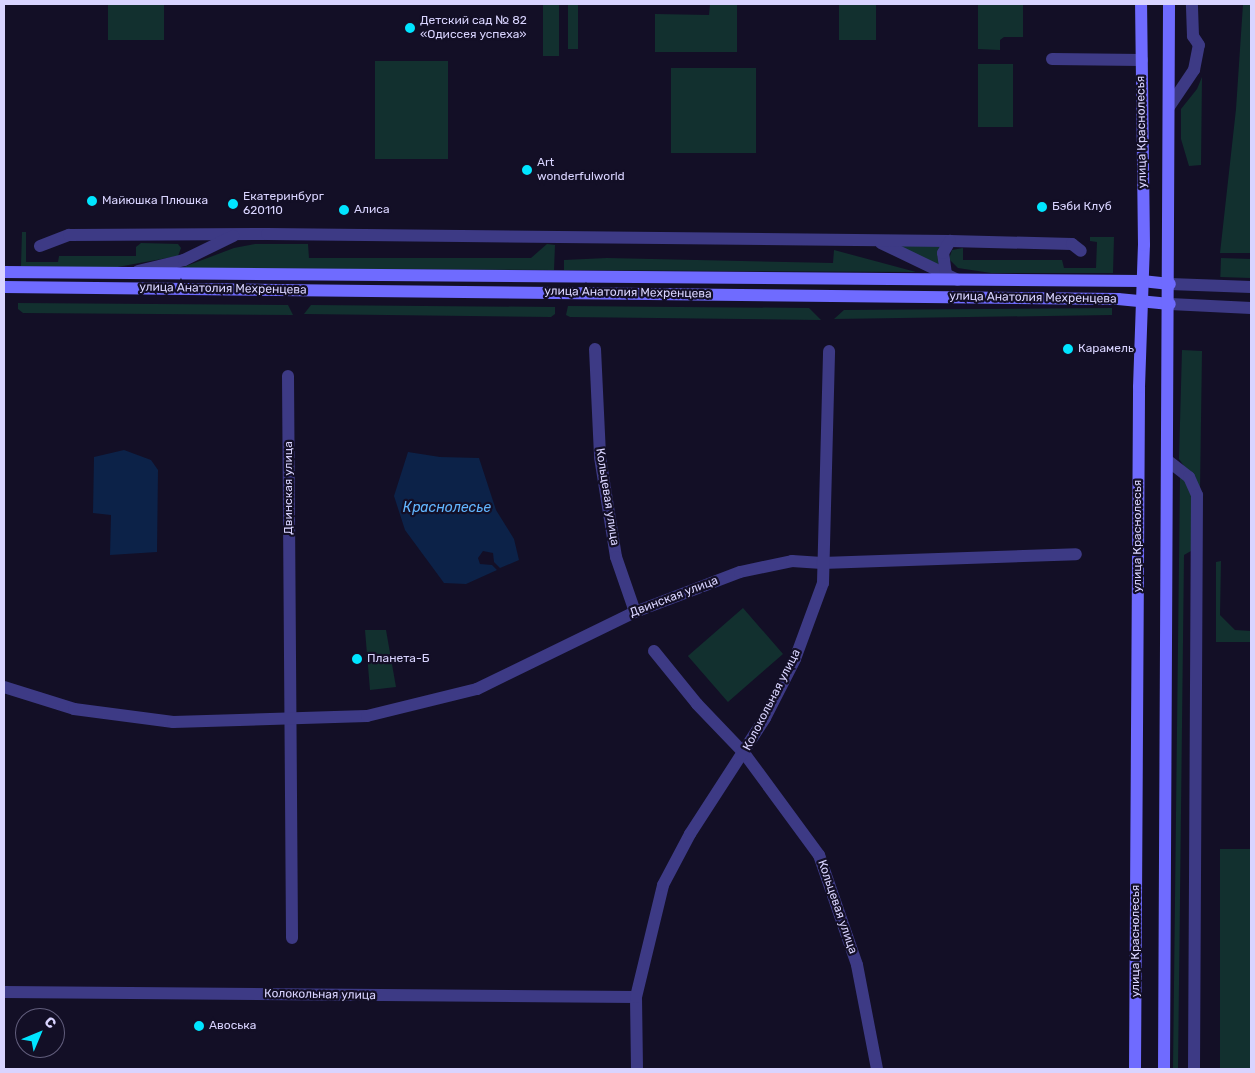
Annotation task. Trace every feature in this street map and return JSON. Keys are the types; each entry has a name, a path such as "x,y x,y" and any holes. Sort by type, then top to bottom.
{"street":[{"name":"улица Краснолесья","path":"1135,1069 1142,300 1142,4"},
{"path":"1164,1069 1167,460 1170,304 1169,4"},
{"path":"1169,107 1194,70 1199,45 1193,36 1192,4"},
{"path":"1052,60 1142,60"},
{"name":"улица Анатолия Мехренцева","path":"135,272 184,260 238,234"},
{"name":"улица Анатолия Мехренцева","path":"40,246 69,235 238,234 950,241 1072,244 1081,251"},
{"path":"180,235 186,246 184,260"},
{"name":"улица Анатолия Мехренцева","path":"876,241 962,282"},
{"name":"улица Анатолия Мехренцева","path":"946,274 943,253 950,241"},
{"name":"улица Анатолия Мехренцева","path":"4,272 962,282 1142,281 1251,287"},
{"name":"улица Анатолия Мехренцева","path":"4,287 1142,300 1170,304 1251,308"},
{"name":"Кольцевая улица","path":"595,349 600,457 616,557 635,612"},
{"name":"Колокольная улица","path":"637,1069 636,997 663,885 690,834 744,753 795,659 823,583 822,563 829,351"},
{"name":"Двинская улица","path":"288,376 292,938"},
{"path":"1167,460 1189,478 1197,494 1194,1069"},
{"name":"Двинская улица","path":"4,687 74,709 173,722 290,720 367,716 476,689 635,612 740,572 792,561 822,563 1076,554"},
{"name":"Кольцевая улица","path":"654,651 697,704 744,753 819,855 857,965 877,1069"},
{"name":"Колокольная улица","path":"4,992 636,997"}],"green space":[{"path":"108,4 164,4 164,40 108,40"},
{"path":"543,4 559,4 559,56 543,56"},
{"path":"568,4 578,4 578,49 568,49"},
{"path":"710,4 737,4 737,52 655,52 655,14 709,15"},
{"path":"839,4 876,4 876,40 839,40"},
{"path":"978,4 1023,4 1023,37 1004,37 1000,40 1000,50 978,49"},
{"path":"1243,4 1251,4 1251,253 1220,253 1236,109"},
{"path":"375,61 448,61 448,159 375,159"},
{"path":"978,64 1013,64 1013,127 978,127"},
{"path":"671,68 756,68 756,153 671,153"},
{"path":"1202,77 1201,165 1189,166 1181,139 1181,109 1197,89"},
{"path":"22,232 26,232 26,262 58,262 59,256 136,256 136,247 141,243 178,244 181,248 178,256 112,268 21,266"},
{"path":"1090,237 1114,237 1113,273 991,273 958,268 949,259 952,250 963,248 963,260 1062,260 1064,268 1096,268 1097,242 1090,241"},
{"path":"255,244 308,244 309,258 531,258 547,244 555,245 554,270 181,268 234,248"},
{"path":"943,244 939,266 893,245"},
{"path":"834,250 916,272 564,270 564,260 607,258 833,263"},
{"path":"1221,258 1251,259 1250,278 1220,277"},
{"path":"18,303 288,305 293,315 23,313 18,309"},
{"path":"311,305 555,307 555,314 551,317 304,314"},
{"path":"568,306 809,308 821,320 570,317 566,315"},
{"path":"1112,308 1112,315 834,319 844,310"},
{"path":"1182,350 1202,351 1200,489 1179,459"},
{"path":"1180,476 1185,479 1191,493 1191,551 1184,555 1178,1069 1173,1069"},
{"path":"1221,561 1220,615 1235,630 1251,631 1251,642 1216,642 1216,562"},
{"path":"743,608 783,654 728,702 688,656"},
{"path":"365,630 386,630 396,687 370,690"},
{"path":"1220,849 1251,849 1251,1069 1220,1069"}],"water":[{"path":"124,450 151,460 158,470 157,552 110,555 111,515 93,513 94,457"},
{"name":"Краснолесье","path":"408,452 440,457 479,458 496,510 514,539 519,560 500,568 494,562 493,553 483,551 478,558 480,564 492,565 497,570 466,584 444,583 405,530 394,496"}],"place":[{"name":"Детский сад № 82 «Одиссея успеха»","path":"410,28"},
{"name":"Art wonderfulworld","path":"527,170"},
{"name":"Майюшка Плюшка","path":"92,201"},
{"name":"Екатеринбург 620110","path":"233,204"},
{"name":"Бэби Клуб","path":"1042,207"},
{"name":"Алиса","path":"344,210"},
{"name":"Карамель","path":"1068,349"},
{"name":"Планета-Б","path":"357,659"},
{"name":"Авоська","path":"199,1026"}]}
